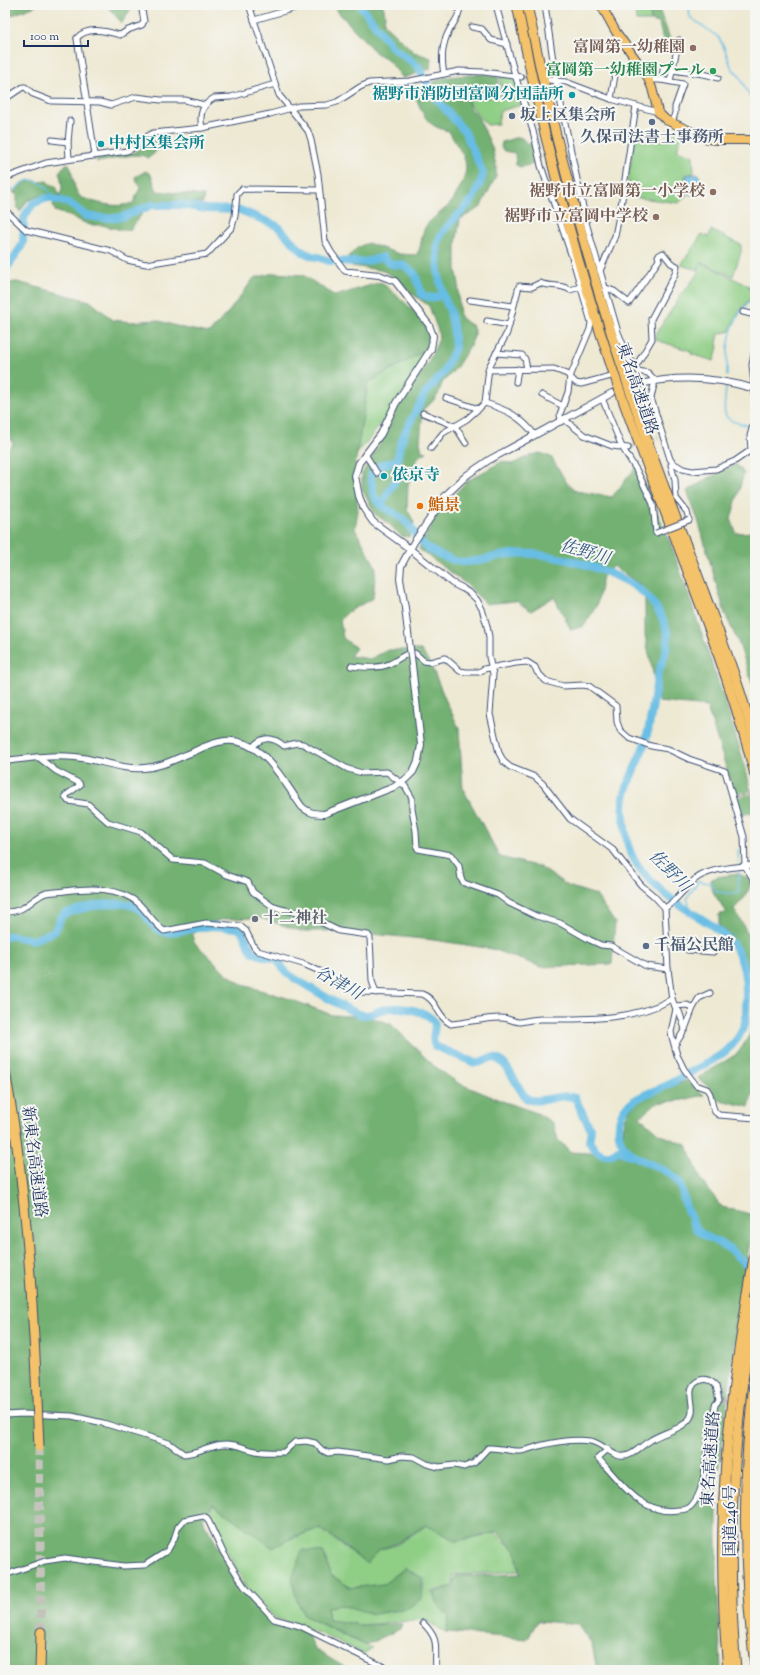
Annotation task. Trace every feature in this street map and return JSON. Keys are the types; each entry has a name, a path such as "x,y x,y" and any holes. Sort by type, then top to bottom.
{"highway":[{"name":"東名高速道路","path":"517,5 534,87 555,170 597,318 623,398 723,668 738,713 755,775"},
{"name":"東名高速道路","path":"527,5 547,100 562,160 601,299 645,434 722,640 755,743"},
{"name":"新東名高速道路","path":"5,1072 23,1201 30,1270 39,1447"},
{"name":"東名高速道路","path":"728,1670 723,1584 724,1495 731,1409 744,1314 755,1252"},
{"name":"東名高速道路","path":"736,1670 731,1582 732,1496 738,1414 755,1300"},
{"path":"40,1670 41,1632"}],"main road":[{"path":"601,5 616,32 649,80 658,112 666,120 708,139 755,140"},
{"name":"国道246号","path":"755,1372 746,1452 744,1538 748,1609 755,1670"},
{"name":"国道246号","path":"755,1415 752,1453 750,1538 755,1626"}],"street":[{"path":"95,155 77,38 80,34 95,31 106,31 120,35 128,30 142,25 144,21 141,5"},
{"path":"249,5 279,95 308,131 311,140 318,174 318,190 325,241 331,252 345,271 379,275 395,281 429,325 433,336 431,349 396,403 381,434 359,463 355,476 357,489 364,509 373,522 410,549 452,583 471,594 482,609 489,637 489,657 492,668 490,714 499,753 504,762 510,767 524,771 535,777 544,784 570,819 613,850 641,884 666,907"},
{"path":"254,20 305,5"},
{"path":"444,74 441,60 449,31 456,21 460,5"},
{"path":"496,5 515,75 533,131 541,166 572,257 590,322 590,329 570,377 568,392 560,414 563,421 584,435 612,446 625,447"},
{"path":"545,5 556,81 587,226 600,271 625,349 638,371 648,373 655,380"},
{"path":"472,27 482,29 491,40 506,44"},
{"path":"670,81 679,40"},
{"path":"661,80 664,66"},
{"path":"611,99 616,69"},
{"path":"672,70 685,72 690,71 718,78"},
{"path":"5,178 46,163 127,151 134,148 153,133 202,128 270,114 299,106 327,105 336,102 369,83 410,81 459,71 484,72 522,77"},
{"path":"549,80 566,82 611,99 658,112"},
{"path":"649,80 670,81 683,84 674,108 675,113 672,123"},
{"path":"202,128 201,115 204,106 214,98 231,97 275,84"},
{"path":"5,99 23,87 33,94 51,101 100,102 111,105 136,97 161,100 185,100 204,106"},
{"path":"600,271 615,236 636,106"},
{"path":"69,159 68,142 70,121"},
{"path":"52,140 68,142"},
{"path":"5,210 26,230 111,251 127,260 146,264 207,254 232,227 235,216 237,194 242,189 318,190"},
{"path":"606,288 614,291 629,303 659,260 658,256 663,253 671,263 677,266 675,274 651,319 652,339 636,366 628,370"},
{"path":"431,448 440,436 467,419 485,403 488,370 509,325 519,286 532,286 540,283 545,286 567,288 570,290 580,287"},
{"path":"470,300 513,306"},
{"path":"743,312 755,315"},
{"path":"487,321 509,325"},
{"path":"640,384 655,380 680,378 715,379 755,391 752,365 755,349"},
{"path":"496,353 522,355 525,359 527,369"},
{"path":"488,370 554,369 567,374 576,383 581,384 611,376"},
{"path":"516,382 518,370"},
{"path":"602,398 653,504 656,533 689,520 686,512 676,498 672,463 651,398 655,380"},
{"path":"5,760 75,757 144,768 165,764 208,746 225,741 239,743 252,748 265,756 302,807 307,812 314,814 324,814 402,783 413,772 418,761 421,746 405,608 400,579 401,566 410,549 446,495 467,475 488,460 563,421 612,393"},
{"path":"542,395 563,406"},
{"path":"446,398 479,409"},
{"path":"485,403 506,410 520,418 534,435"},
{"path":"423,413 455,426 466,443"},
{"path":"672,463 683,469 692,471 716,469 735,461 753,450 750,436 755,418"},
{"path":"657,438 663,436"},
{"path":"365,454 377,472"},
{"path":"351,666 370,668 388,665 404,654 415,653 424,661 430,662 445,658 462,672 479,672 492,668 527,662 535,667 537,672 546,681 563,686 589,686 616,706 617,722 620,730 629,738 650,746 658,746 668,749 689,759 725,771 735,797 744,837 745,866 755,882"},
{"path":"252,748 262,739 272,738 284,746 297,743 303,744 348,769 362,773 387,772 405,786 412,798 412,809 418,849 451,855 459,866 461,879 464,883 498,895 509,903 536,916 560,923 601,945 611,946 646,966 668,968"},
{"path":"38,758 56,771 79,783 80,785 65,796 68,801 88,804 108,822 141,832 152,840 173,860 205,863 227,875 248,882 253,892 272,906 306,915 339,931 368,935 370,938 372,980 376,993"},
{"path":"686,1029 679,1011 672,999 666,941 666,907 692,881 707,873 752,865"},
{"path":"5,912 11,912 26,907 40,896 47,893 91,888 119,893 128,896 139,904 153,921 164,931 206,923 240,926 246,931 254,947 258,951 303,964 360,992 422,994 429,996 442,1018 451,1024 502,1018 518,1022 539,1019 569,1020 621,1015 644,1011 660,1006 672,999"},
{"path":"666,941 688,942 688,950 713,952"},
{"path":"675,1045 686,1029 698,998 710,993"},
{"path":"676,1007 687,1005 693,1008"},
{"path":"676,1007 671,1032 677,1055 684,1069 696,1085 706,1089 710,1094 715,1112 719,1115 755,1118"},
{"path":"5,1415 23,1414 72,1416 103,1423 169,1443 184,1454 200,1451 214,1445 228,1444 241,1445 255,1451 284,1452 295,1442 306,1440 315,1443 322,1450 328,1453 338,1452 389,1460 402,1456 414,1457 427,1464 439,1467 469,1465 474,1463 488,1448 520,1451 556,1443 586,1441 593,1442 608,1449 614,1455 623,1457 650,1440 682,1425 690,1417 692,1411 692,1386 700,1379 706,1379 713,1382 718,1389 721,1400 716,1405 705,1471 700,1490 692,1506 686,1509 670,1512 655,1510 644,1504 633,1496 598,1458 608,1449"},
{"path":"5,1574 56,1559 65,1558 124,1566 145,1565 167,1551 180,1524 184,1520 203,1516 207,1518 223,1552 244,1586 274,1619 300,1626 390,1670"},
{"path":"423,1622 436,1641 436,1670"}],"green space":[{"path":"5,5 38,5 5,18"},
{"path":"106,5 133,5 122,23"},
{"path":"337,5 383,5 385,14 384,24 414,52 431,58 430,69 403,78 386,58 376,53 337,11"},
{"path":"643,5 651,17 651,21 636,21 635,9 637,7 639,10 644,9"},
{"path":"643,5 660,5 661,15 668,33 670,45 669,52 651,51 640,54 641,50 647,46 660,49 663,41 659,23 651,21 651,17"},
{"path":"484,74 498,77 498,94 467,99 470,108 478,117 492,147 496,166 496,176 480,208 460,219 456,244 456,269 459,284 458,293 460,317 472,325 475,334 471,344 456,368 442,383 438,395 423,409 420,442 422,451 427,452 419,456 414,465 408,485 407,509 414,522 409,537 401,536 389,524 375,514 362,489 362,474 385,435 398,406 428,363 439,339 438,331 429,306 388,273 380,270 352,266 347,262 349,256 358,247 368,243 399,254 416,255 420,248 426,226 449,205 458,192 464,178 466,163 449,131 436,127 427,120 416,97 430,84 445,77"},
{"path":"500,76 514,78 524,104 500,111 498,124 487,125 467,99 501,96"},
{"path":"675,131 682,134 677,150 693,156 694,173 685,175 687,195 679,203 625,196 635,137 669,141"},
{"path":"163,134 158,148 148,158 131,155 97,162 96,158 137,151 152,137"},
{"path":"518,137 522,138 527,144 535,143 539,163 520,167 516,165 515,153 504,151 501,147 502,142"},
{"path":"67,163 70,165 75,188 80,197 93,201 113,205 126,205 133,203 140,188 135,177 146,171 151,175 157,191 204,196 203,203 157,203 144,211 130,230 122,230 102,225 90,225 55,211 53,205 62,190 62,182 59,172"},
{"path":"33,180 39,182 47,181 56,186 59,194 57,198 42,195 27,201 20,212 17,206 17,195 13,192 16,191 23,183"},
{"path":"711,230 741,245 741,252 733,276 700,262 749,286 752,297 741,309 729,332 719,334 717,343 718,347 714,361 691,354 691,351 656,340 655,335 679,297 698,274 700,265 697,270 681,265 702,234 709,237"},
{"path":"274,273 303,275 335,296 381,282 410,307 427,330 429,340 422,352 368,383 354,472 358,511 355,529 376,567 373,598 348,612 340,620 343,638 356,648 350,656 370,659 388,650 421,650 431,665 459,728 463,789 500,857 540,867 568,886 596,895 615,923 612,964 541,967 492,949 434,940 382,935 339,931 301,931 260,918 226,919 206,923 192,935 194,942 226,973 243,985 287,998 332,1015 369,1017 391,1024 434,1066 458,1083 502,1101 537,1113 553,1123 558,1140 571,1152 621,1155 626,1117 632,1106 646,1097 687,1080 704,1095 683,1100 656,1103 640,1117 659,1134 687,1145 701,1180 722,1207 755,1215 744,1275 717,1478 717,1577 721,1670 597,1670 592,1644 578,1624 538,1621 527,1639 446,1632 449,1616 437,1604 433,1593 453,1586 456,1576 520,1574 516,1551 497,1532 456,1541 426,1525 397,1543 378,1550 367,1564 321,1528 293,1537 273,1548 213,1504 202,1519 226,1560 259,1607 272,1621 305,1629 316,1650 349,1670 5,1670 5,452 13,444 5,424 5,283 17,282 90,301 113,320 131,322 156,320 183,328 209,333 230,310 254,278"},
{"path":"424,352 418,366 403,393 385,419 356,455 368,383"},
{"path":"540,453 551,457 567,483 576,491 612,497 637,466 673,550 725,702 746,769 755,812 741,815 707,707 659,702 645,635 645,588 613,566 603,576 597,605 584,626 571,630 554,597 531,611 516,601 486,604 466,584 419,549 442,508 467,481 503,461 512,464"},
{"path":"736,464 744,473 731,519 736,533 755,532 755,691 739,644 725,614 698,520 687,491"},
{"path":"738,874 748,878 751,884 746,896 734,909 755,946 755,1084 749,1107 712,1098 713,1091 698,1078 738,1053 750,1034 754,1010 754,983 745,961 730,934 719,926 719,914 727,913 714,893 710,880 717,877"},
{"path":"213,1504 272,1546 319,1528 364,1562 378,1550 396,1545 427,1525 456,1541 495,1533 516,1551 519,1571 453,1575 454,1586 431,1592 452,1617 446,1632 424,1620 361,1625 329,1620 327,1607 341,1605 374,1614 405,1609 422,1599 424,1579 405,1568 384,1584 351,1588 331,1575 323,1552 297,1601 305,1616 372,1648 364,1654 321,1634 275,1618 250,1591 225,1549 208,1515"},
{"path":"302,1550 323,1552 331,1575 351,1588 384,1584 405,1568 422,1578 422,1599 408,1608 374,1614 341,1605 327,1607 329,1620 361,1625 402,1624 400,1629 366,1645 305,1616 297,1601 292,1579"}],"water":[{"path":"699,174 702,193 689,195 686,175"}],"waterway":[{"name":"佐野川","path":"360,5 392,47 418,66 434,96 465,132 483,173 473,199 447,227 440,237 437,246 438,272 443,295 450,311 455,348 443,373 425,394 405,432 400,445 397,461 397,478 381,505"},
{"path":"692,5 689,10 690,17 718,37 723,45 732,69 742,80 748,94 755,102"},
{"path":"5,186 11,190 14,190 24,182 37,182 42,184 54,199"},
{"path":"5,271 23,242 24,218 33,204 43,199 48,198 69,203 86,216 103,218 117,218 125,216 152,205 183,205 206,209 240,210 277,226 303,252 329,261 365,262 383,257 389,263 396,265 402,264 415,274 422,295 432,298 443,295"},
{"path":"727,376 728,350 733,325 742,310 755,295"},
{"path":"726,386 724,408 727,417 737,423 747,425 750,430"},
{"path":"753,435 755,440"},
{"name":"佐野川","path":"397,461 379,466 373,472 371,482 375,498 382,506 405,521 421,542 429,549 459,562 469,562 512,554 526,554 543,555 580,563 615,576 641,591 650,600 666,626 668,638 667,648 658,674 645,744 624,796 623,809 626,836 633,858 647,877 674,901 712,925 725,936 736,949 741,959 745,975 746,1014 741,1032 730,1048 714,1060 671,1083 640,1097 626,1107 621,1114 619,1134 621,1142 632,1154 670,1174 678,1181 687,1211 699,1232 724,1245 755,1273"},
{"path":"739,864 738,851 740,849"},
{"path":"686,909 689,905 687,898 698,881 710,883 717,892 738,894 739,872"},
{"name":"谷津川","path":"5,936 33,940 55,931 61,917 64,914 81,909 113,904 123,904 139,909 156,928 166,933 211,926 237,928 242,931 253,952 277,959 286,972 291,976 348,1009 363,1015 393,1008 420,1012 434,1021 435,1027 433,1042 435,1046 475,1063 491,1058 498,1060 508,1069 527,1099 539,1101 563,1096 575,1098 591,1130 589,1141 595,1149 606,1155 610,1155 618,1150 630,1155"}],"tunnel":[{"path":"521,77 544,79"},
{"path":"628,448 657,438"},
{"path":"736,797 755,793"},
{"path":"722,1400 732,1409"},
{"path":"39,1447 41,1632"}],"place":[{"name":"富岡第一幼稚園","path":"693,48"},
{"name":"富岡第一幼稚園プール","path":"713,71"},
{"name":"裾野市消防団富岡分団詰所","path":"572,95"},
{"name":"坂上区集会所","path":"512,116"},
{"name":"久保司法書士事務所","path":"652,122"},
{"name":"中村区集会所","path":"101,144"},
{"name":"裾野市立富岡第一小学校","path":"713,192"},
{"name":"裾野市立富岡中学校","path":"656,217"},
{"name":"依京寺","path":"384,476"},
{"name":"鮨景","path":"420,506"},
{"name":"十二神社","path":"255,919"},
{"name":"千福公民館","path":"646,946"}]}
